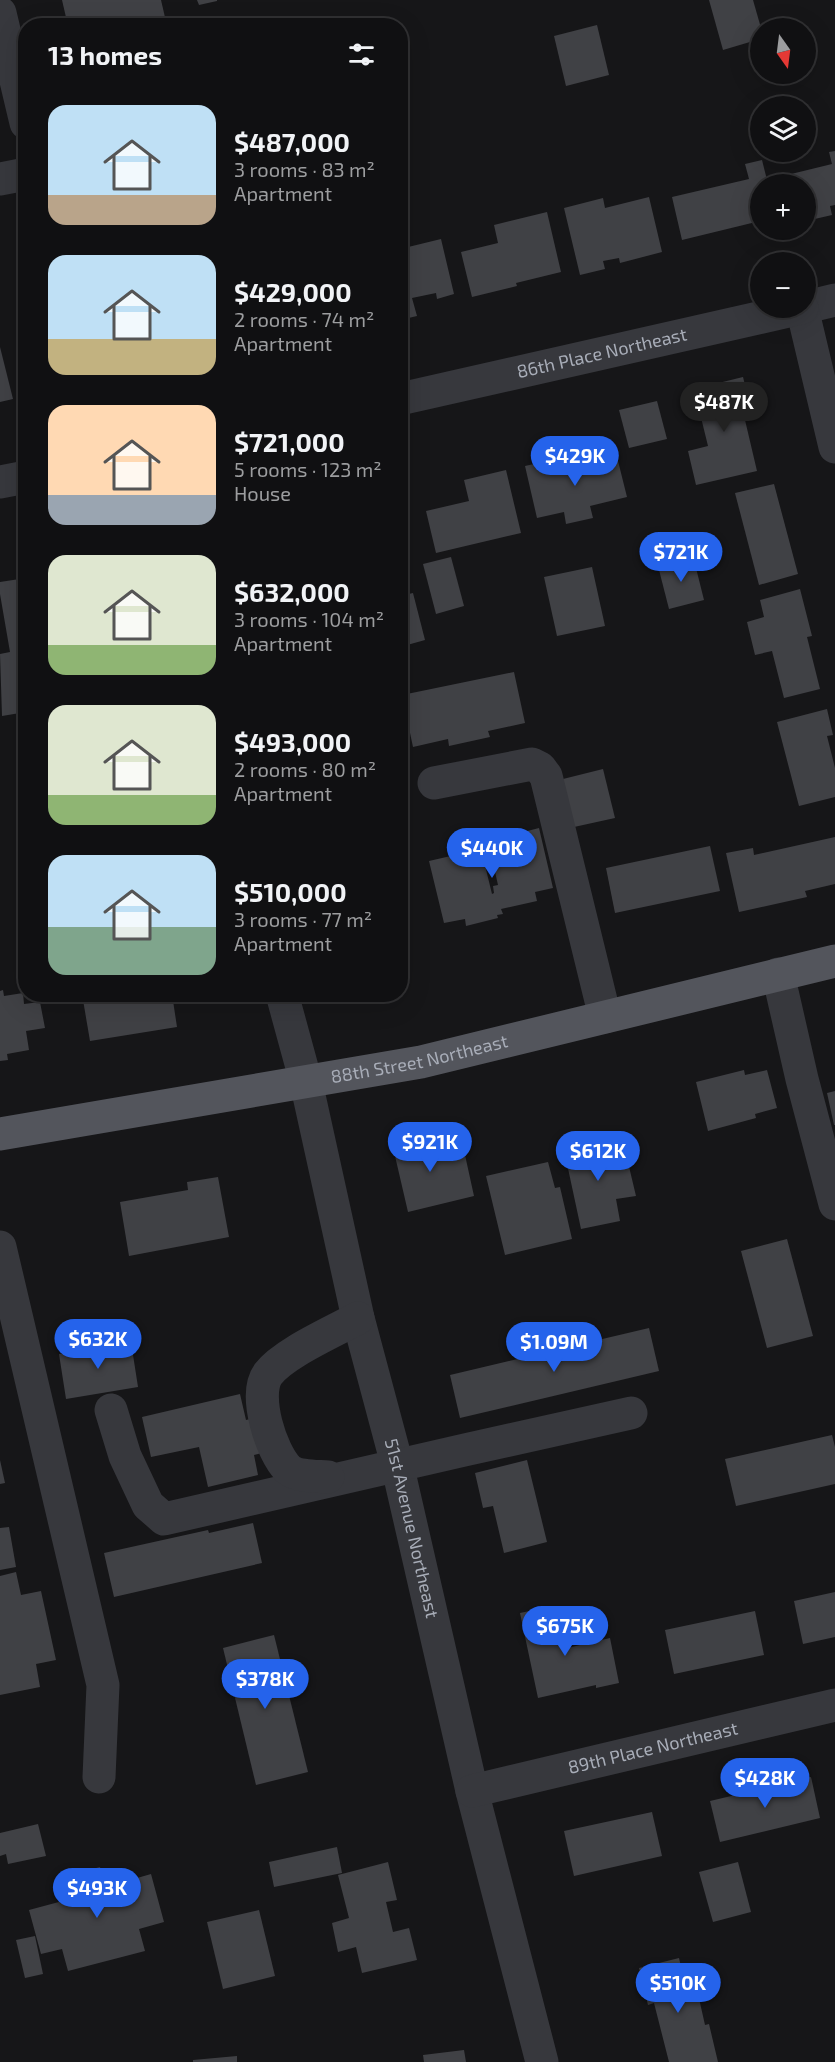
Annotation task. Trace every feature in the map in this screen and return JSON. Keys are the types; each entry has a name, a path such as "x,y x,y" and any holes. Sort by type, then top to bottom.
{"main road":[{"name":"88th Street Northeast","path":"0,1134 421,1062 835,961"}],"street":[{"path":"0,13 18,89"},
{"path":"0,179 18,176"},
{"name":"86th Place Northeast","path":"816,304 835,300"},
{"name":"86th Place Northeast","path":"408,397 755,318"},
{"path":"806,318 835,447"},
{"path":"0,482 18,479"},
{"path":"434,783 532,764 540,768 546,776 605,1017"},
{"path":"778,974 802,1079 835,1204"},
{"name":"51st Avenue Northeast","path":"284,1002 306,1082 358,1318 397,1464 472,1791 542,2062"},
{"path":"0,1247 103,1685 99,1777"},
{"path":"342,1478 307,1476 289,1470 280,1458 266,1424 262,1389 266,1377 277,1364 358,1318"},
{"path":"111,1410 125,1456 148,1505 164,1519 397,1464 631,1413"},
{"name":"89th Place Northeast","path":"472,1791 835,1705"}],"building":[{"path":"62,0 161,0 165,18 66,18"},
{"path":"197,0 217,0 217,1 199,5"},
{"path":"709,0 753,0 758,18 750,18 750,42 723,50"},
{"path":"597,25 609,75 566,86 554,36"},
{"path":"835,151 835,205 830,206 832,215 816,219 816,174 791,174 832,164 829,152"},
{"path":"762,162 766,174 750,174 750,223 682,240 672,197 749,179 745,164"},
{"path":"649,197 662,252 620,263 619,258 603,261 605,269 580,275 564,208 603,198 605,208"},
{"path":"547,212 561,272 472,297 461,252 498,243 494,225"},
{"path":"441,239 454,294 437,299 436,293 412,298 417,316 408,318 408,247"},
{"path":"0,347 13,399 0,402"},
{"path":"743,377 753,417 745,420 757,471 696,485 688,451 708,446 694,389"},
{"path":"657,401 667,439 629,448 619,410"},
{"path":"616,453 627,497 590,506 593,518 566,524 564,512 537,518 525,466 556,459 558,467"},
{"path":"506,470 521,533 436,553 426,511 469,501 464,480"},
{"path":"774,484 798,574 759,585 735,493"},
{"path":"693,556 704,600 669,609 658,566"},
{"path":"451,557 464,606 436,614 423,564"},
{"path":"592,567 605,626 557,636 544,577"},
{"path":"18,579 18,713 2,716 0,654 10,652 0,582"},
{"path":"800,589 812,636 807,637 820,689 784,698 772,651 755,655 747,622 764,617 760,600"},
{"path":"413,593 425,640 408,645 408,594"},
{"path":"514,672 525,723 488,731 490,737 449,746 448,739 413,747 408,723 408,694"},
{"path":"827,709 833,735 827,736 835,768 835,797 799,806 777,722"},
{"path":"603,769 615,818 574,827 563,779"},
{"path":"539,828 553,888 535,892 537,901 501,909 503,914 497,915 498,918 466,926 465,919 444,923 429,861 481,849 492,894 494,893 493,886 498,885 488,841"},
{"path":"835,837 835,884 805,891 807,897 739,912 726,853 753,848 754,855"},
{"path":"710,846 720,891 615,913 606,868"},
{"path":"3,990 4,996 18,994 18,1002 24,1002 24,1004 40,1002 45,1028 26,1031 29,1050 7,1054 8,1060 0,1061 0,991"},
{"path":"83,1002 173,1002 177,1027 90,1041"},
{"path":"744,1070 745,1075 767,1070 777,1108 755,1114 756,1118 708,1131 696,1082"},
{"path":"835,1091 835,1125 834,1125 827,1093"},
{"path":"436,1132 443,1160 465,1155 474,1196 408,1212 392,1143"},
{"path":"602,1137 607,1157 626,1154 636,1196 616,1199 620,1221 581,1229 563,1145"},
{"path":"548,1162 555,1188 560,1187 572,1239 505,1255 486,1176"},
{"path":"218,1177 229,1237 129,1256 120,1202 188,1190 187,1182"},
{"path":"787,1239 813,1336 767,1348 741,1251"},
{"path":"649,1328 659,1371 460,1418 450,1375"},
{"path":"131,1342 138,1387 66,1399 59,1354"},
{"path":"240,1394 246,1420 254,1418 262,1453 254,1455 258,1475 208,1487 199,1447 151,1457 142,1417"},
{"path":"832,1435 835,1447 835,1484 736,1506 725,1459"},
{"path":"0,1460 5,1483 0,1484"},
{"path":"527,1460 547,1542 504,1553 493,1506 483,1508 475,1473"},
{"path":"253,1523 262,1563 114,1597 104,1553 208,1530 209,1533"},
{"path":"9,1527 16,1567 0,1570 0,1528"},
{"path":"16,1572 21,1595 41,1591 56,1660 36,1664 40,1687 0,1695 0,1576"},
{"path":"835,1592 835,1637 803,1644 794,1601"},
{"path":"553,1606 563,1649 610,1638 619,1683 596,1688 596,1685 538,1698 520,1613"},
{"path":"755,1611 764,1655 674,1674 665,1630"},
{"path":"274,1635 308,1772 256,1785 223,1648"},
{"path":"811,1777 820,1818 720,1842 710,1801"},
{"path":"652,1812 662,1856 574,1876 564,1831"},
{"path":"38,1824 46,1856 8,1864 6,1854 0,1856 0,1833"},
{"path":"337,1847 342,1873 274,1887 269,1862"},
{"path":"388,1862 397,1900 386,1902 393,1932 409,1928 417,1960 362,1973 356,1947 338,1952 332,1923 349,1918 338,1875"},
{"path":"738,1862 751,1912 713,1922 699,1872"},
{"path":"100,1867 106,1887 151,1874 164,1922 139,1929 145,1951 68,1971 62,1949 41,1954 29,1910 70,1899 64,1876"},
{"path":"259,1910 275,1976 223,1989 207,1922"},
{"path":"35,1936 43,1974 25,1978 16,1940"},
{"path":"679,1958 686,1988 696,1985 705,2025 709,2024 718,2062 669,2062 654,2003 648,2005 639,1968"},
{"path":"464,2050 466,2062 424,2062 423,2055"},
{"path":"237,2056 237,2062 193,2062 193,2060"}]}
